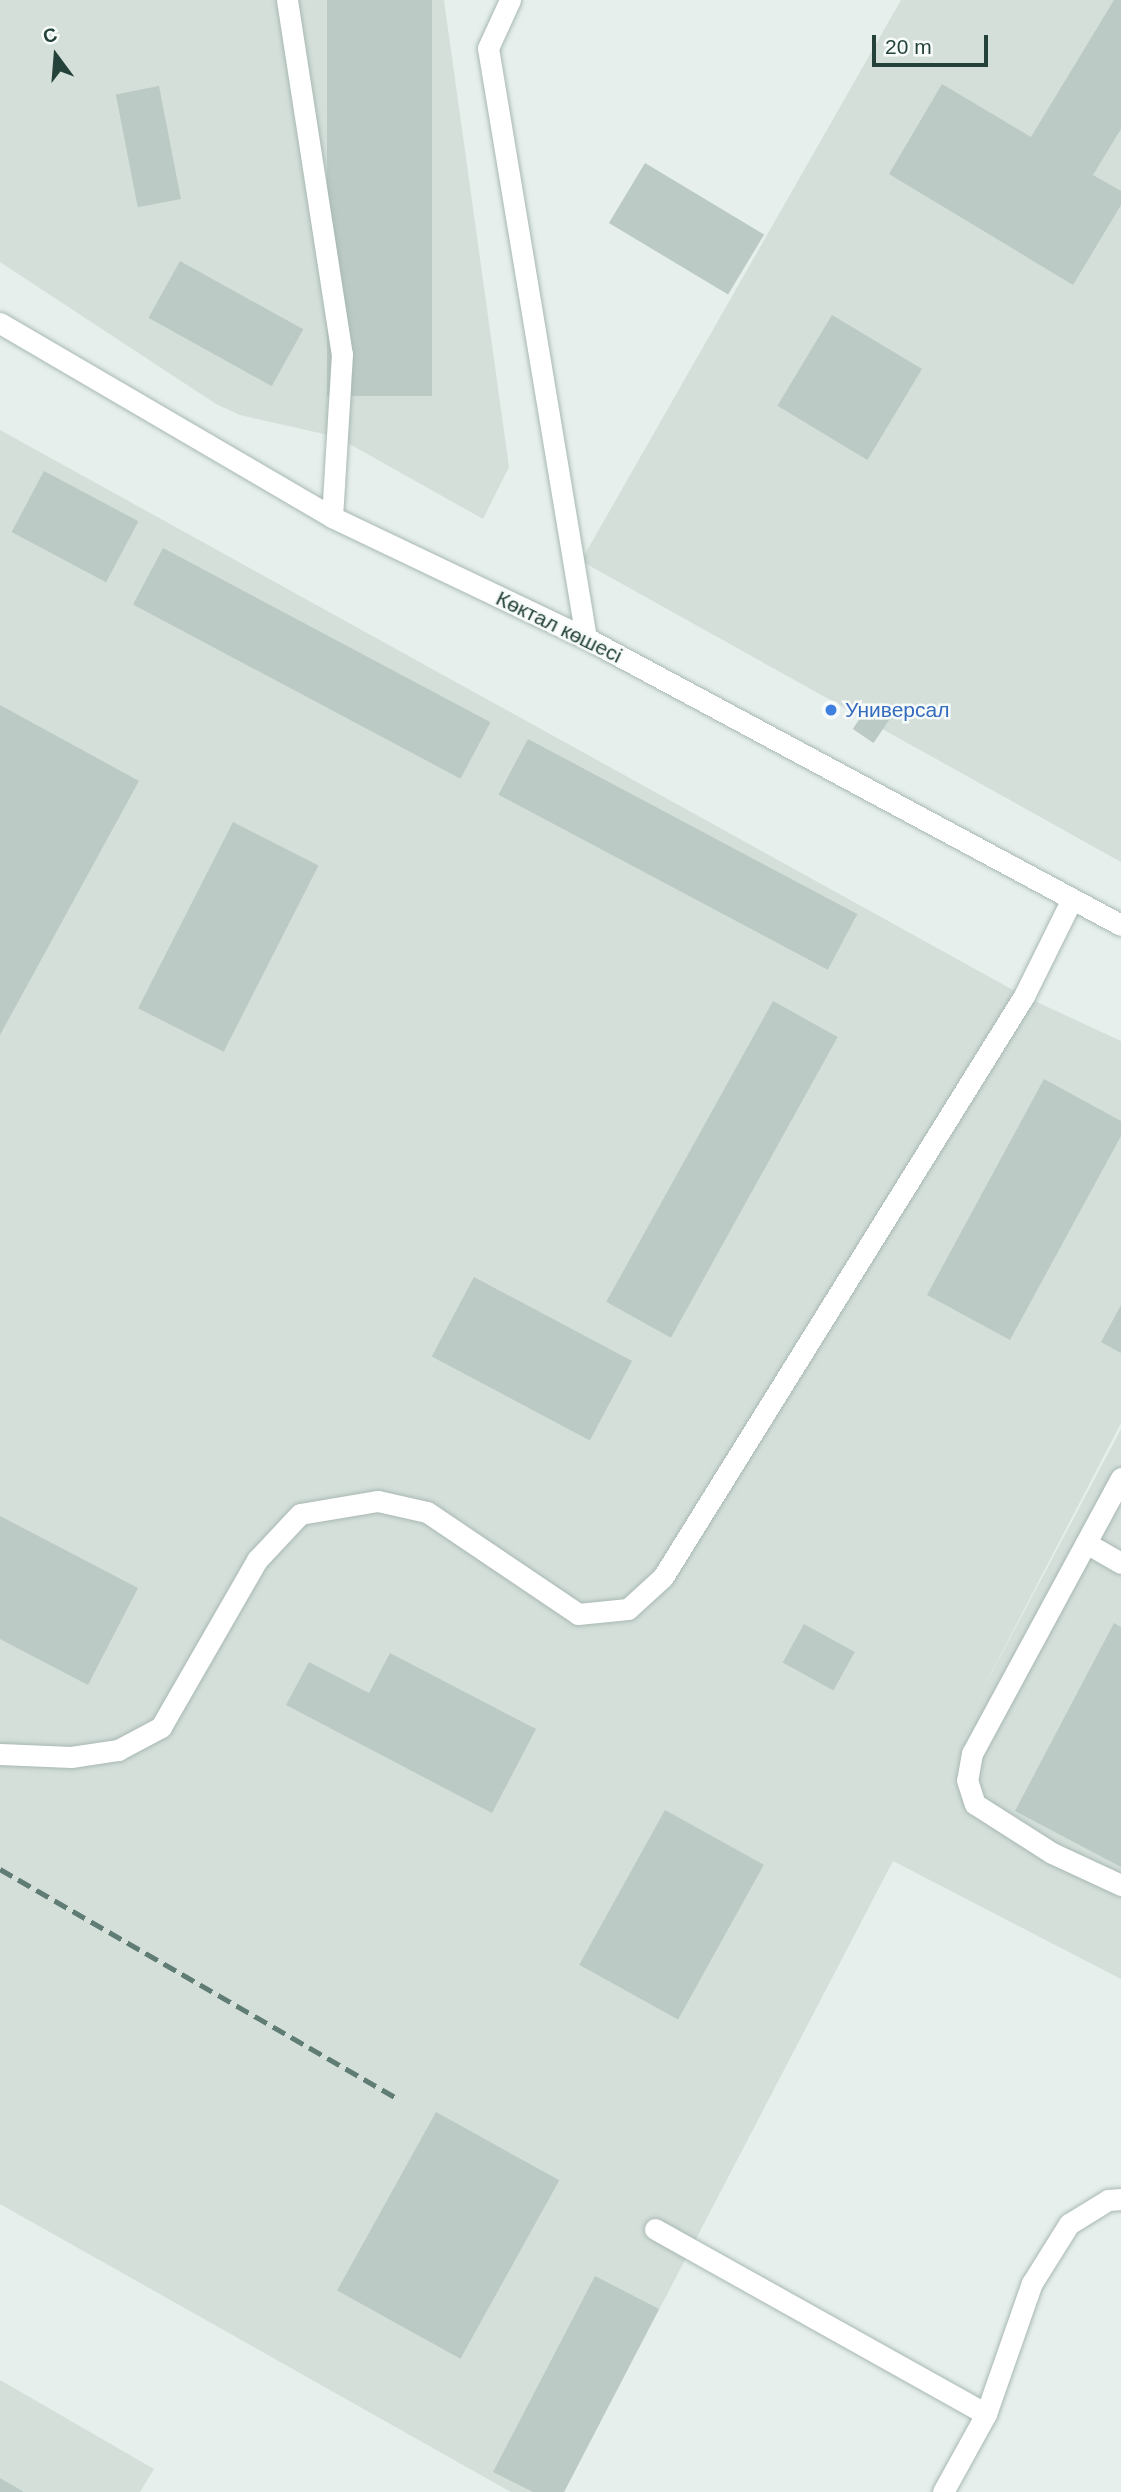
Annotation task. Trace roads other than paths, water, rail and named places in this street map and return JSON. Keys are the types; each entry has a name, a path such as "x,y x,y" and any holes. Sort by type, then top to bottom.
{"lane":[{"path":"287,0 342,354 332,517"},
{"path":"510,0 488,48 586,638"},
{"name":"Көктал көшесі","path":"0,323 332,517 586,638 1071,901 1121,925"},
{"path":"0,1754 71,1757 118,1750 161,1727 257,1560 300,1514 377,1501 427,1512 578,1614 628,1609 663,1577 1024,996 1071,901"},
{"path":"1121,1478 972,1753 967,1780 975,1804 1052,1853 1121,1885"},
{"path":"1086,1543 1121,1563"},
{"path":"943,2492 986,2414 1038,2273 1069,2224 1108,2200 1121,2199"},
{"path":"655,2229 986,2414"}],"railway":[{"path":"0,1869 397,2098"}],"place":[{"name":"Универсал","path":"831,710"}]}
